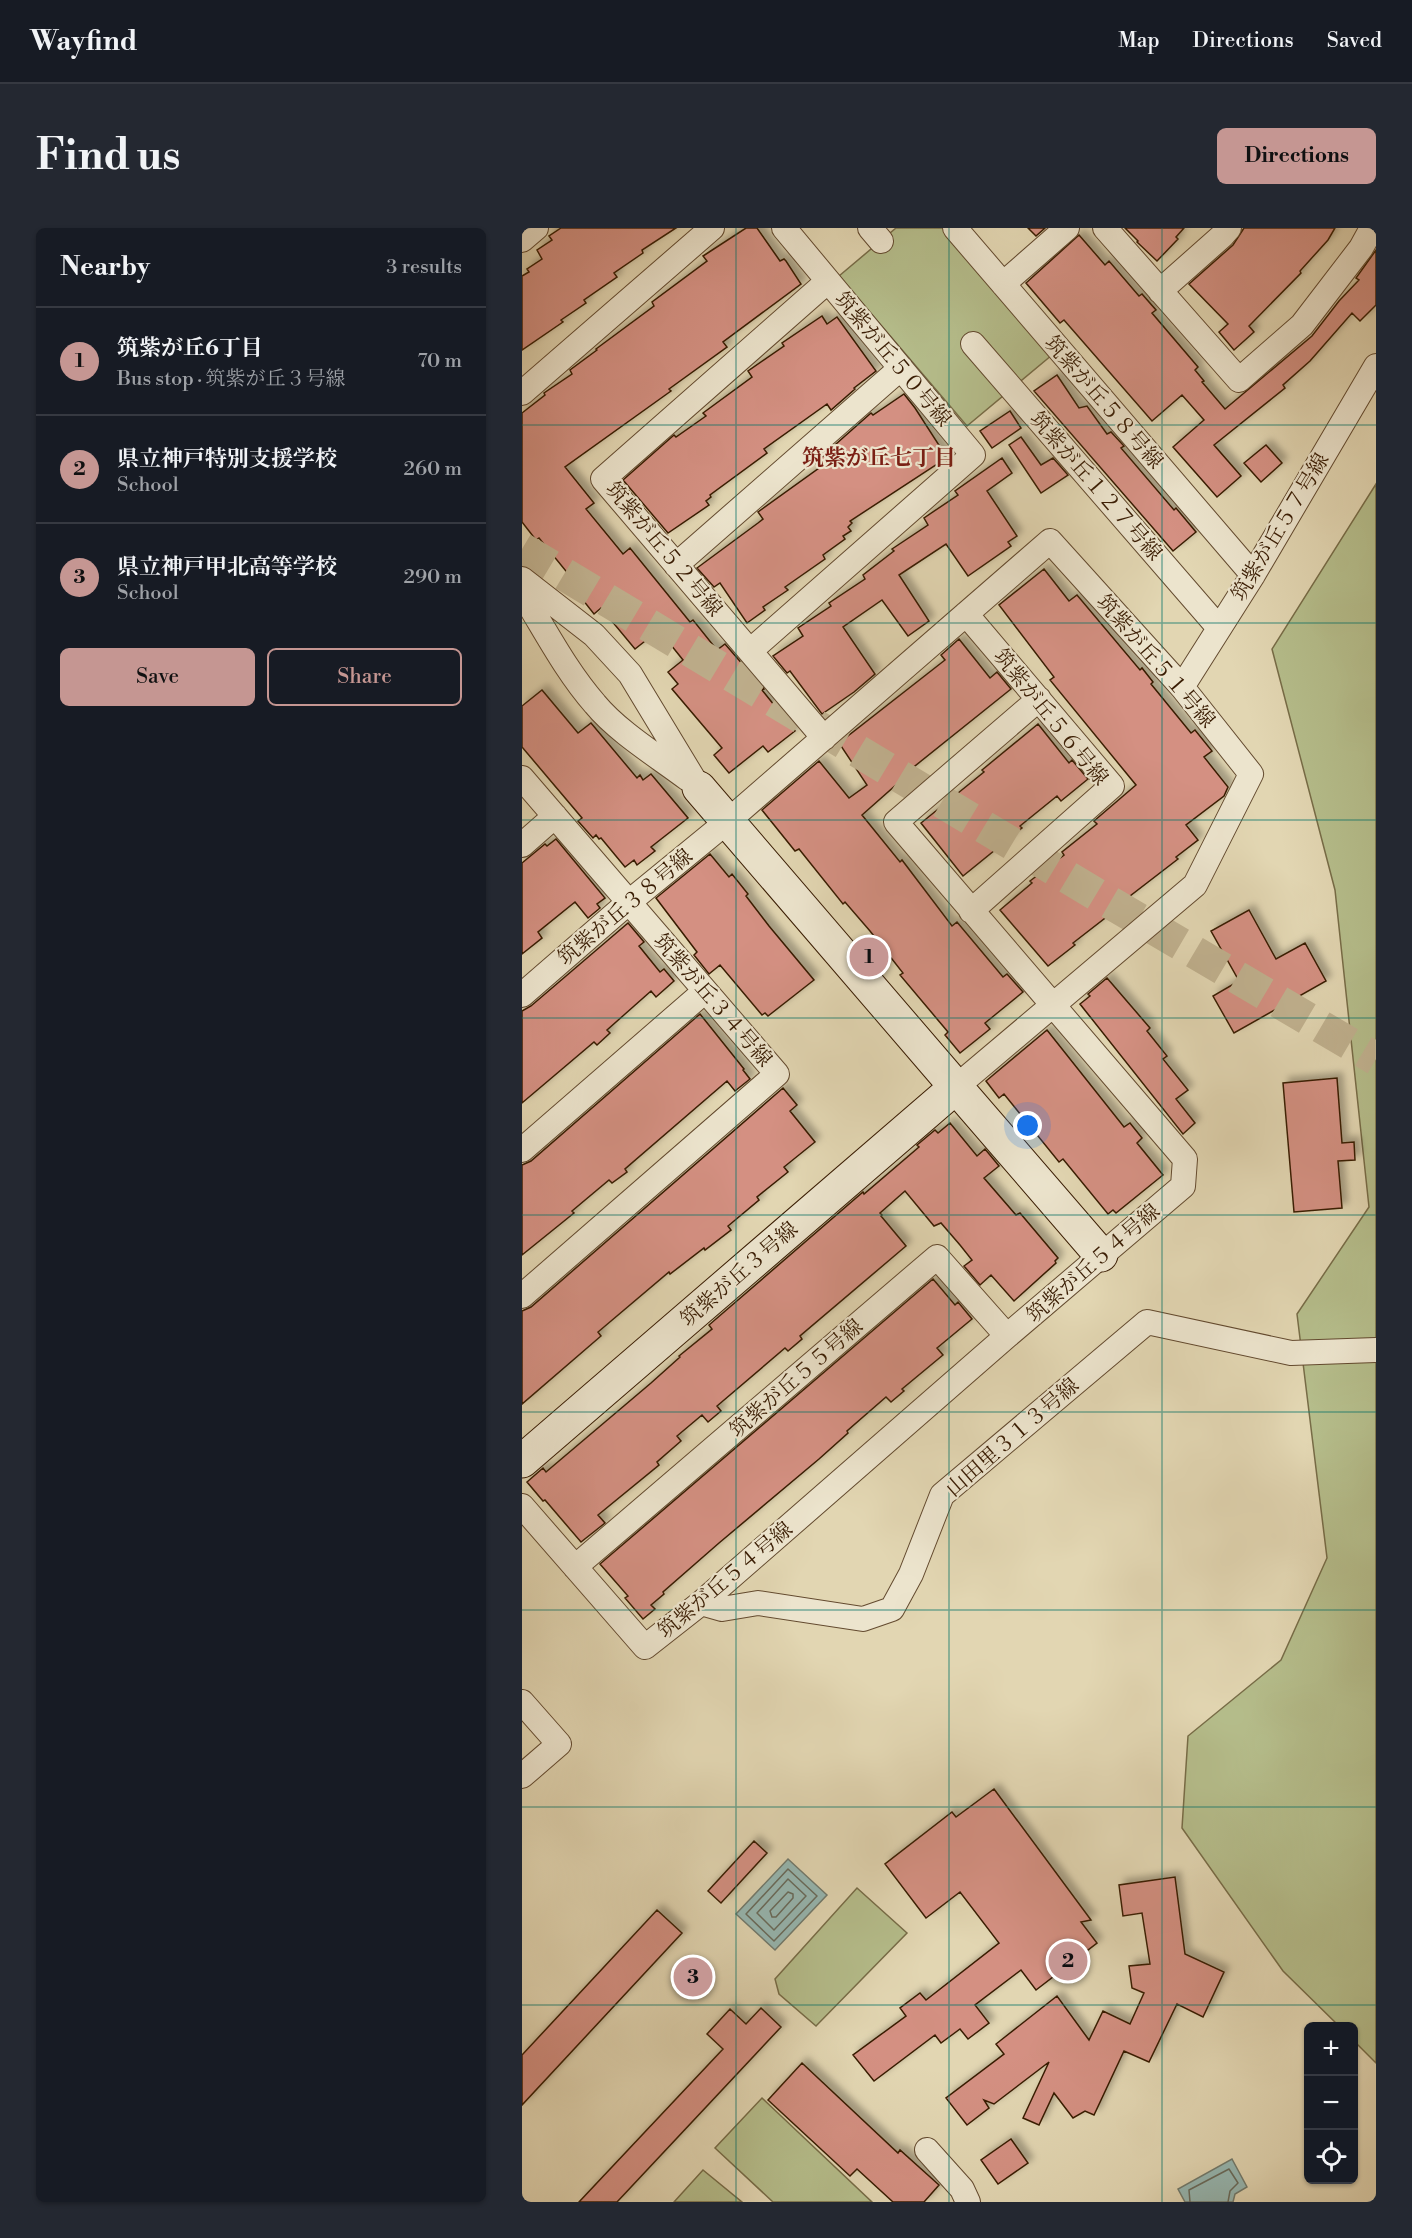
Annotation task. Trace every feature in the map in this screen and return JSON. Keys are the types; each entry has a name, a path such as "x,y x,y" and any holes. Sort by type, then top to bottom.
{"street":[{"path":"522,240 537,228"},
{"path":"522,391 712,228"},
{"name":"筑紫が丘５０号線","path":"750,651 973,455 784,228"},
{"name":"筑紫が丘５８号線","path":"955,228 1253,575"},
{"path":"1003,284 1067,228"},
{"path":"1105,228 1160,291 1232,386 1302,324 1361,248 1372,228"},
{"path":"1160,291 1229,228"},
{"name":"筑紫が丘５２号線","path":"824,738 603,479 828,281"},
{"name":"筑紫が丘１２７号線","path":"973,344 1219,628"},
{"name":"筑紫が丘５７号線","path":"1182,687 1253,575 1376,366"},
{"path":"676,565 901,368"},
{"name":"筑紫が丘５１号線","path":"728,821 1050,541 1182,687 1251,774 1195,885 956,1088"},
{"path":"522,579 594,635 630,674 699,788 1101,1255"},
{"path":"522,593 564,661 595,705 699,788"},
{"name":"筑紫が丘５６号線","path":"966,614 1112,786 971,910"},
{"name":"筑紫が丘５４号線","path":"522,1506 645,1647 701,1603 1183,1186 1185,1159 896,822 1039,699"},
{"name":"筑紫が丘３４号線","path":"522,778 777,1074 522,1296"},
{"path":"522,845 555,816"},
{"name":"筑紫が丘３８号線","path":"522,995 629,902 728,821"},
{"path":"522,1150 705,991"},
{"name":"筑紫が丘３号線","path":"522,1461 956,1088"},
{"name":"筑紫が丘５５号線","path":"575,1567 937,1257 1007,1336"},
{"name":"山田里３１３号線","path":"701,1603 723,1609 758,1603 862,1619 892,1609 911,1574 942,1495 1147,1322 1291,1353 1376,1350"},
{"path":"522,1702 559,1744 522,1776"},
{"path":"927,2150 962,2188 968,2202"}],"green space":[{"path":"896,228 944,228 1052,355 967,426 839,276"},
{"path":"1376,484 1376,2063 1358,2045 1358,2022 1335,2022 1283,1971 1182,1828 1188,1736 1281,1660 1327,1558 1297,1314 1369,1207 1335,890 1272,649"},
{"path":"857,1888 907,1933 816,2026 779,1994 775,1979"},
{"path":"762,2098 872,2202 773,2202 715,2148"},
{"path":"703,2170 742,2202 674,2202"}],"water":[{"path":"788,1859 827,1895 775,1950 736,1914"},
{"path":"1232,2159 1247,2187 1235,2194 1233,2202 1185,2202 1178,2189"}],"building":[{"path":"561,228 676,228 642,250 643,253 614,273 617,277 584,300 586,303 522,350 522,276 529,272 527,269 542,259 537,250 552,240 549,236"},
{"path":"746,228 757,228 780,261 784,259 786,261 801,284 723,342 727,347 669,389 671,391 565,467 594,503 586,509 623,554 630,548 690,622 693,620 717,650 725,644 764,689 762,690 795,731 768,752 763,746 729,773 714,755 722,748 672,689 678,684 668,672 683,660 659,630 635,649 601,608 594,614 575,590 579,587 539,538 536,540 522,522 522,413 545,395 544,393 572,374 570,370 654,306 652,302 707,261 703,256"},
{"path":"1028,228 1045,228 1036,236"},
{"path":"1125,228 1184,228 1176,237 1178,239 1157,261"},
{"path":"1244,228 1335,228 1328,240 1300,271 1301,273 1249,326 1254,332 1234,350 1219,332 1228,324 1189,284 1233,245"},
{"path":"1079,235 1105,265 1109,261 1139,296 1142,294 1156,310 1152,313 1198,367 1195,370 1204,381 1202,382 1225,409 1312,336 1339,301 1359,280 1356,278 1376,250 1376,305 1360,321 1352,313 1310,361 1283,385 1285,388 1214,445 1241,476 1217,497 1173,447 1204,420 1182,395 1152,421 1064,320 1060,323 1026,283"},
{"path":"822,316 827,324 837,317 876,371 831,410 827,404 764,449 767,453 710,495 711,497 706,501 709,505 668,533 623,480 674,435 676,437 706,416 703,413 752,377 748,371 784,346 782,343"},
{"path":"1057,375 1079,408 1087,406 1107,434 1111,432 1124,446 1121,448 1196,532 1173,551 1034,391"},
{"path":"904,394 946,456 939,463 850,521 852,523 848,527 851,531 843,536 845,539 823,555 825,559 785,587 788,590 763,607 765,610 747,623 720,583 714,587 697,568 763,519 758,512 819,468 815,462 838,446 836,444 871,413 873,415"},
{"path":"1010,411 1021,428 992,448 980,431"},
{"path":"1021,437 1041,465 1053,458 1068,475 1041,493 1009,445"},
{"path":"1266,445 1282,463 1261,482 1244,463"},
{"path":"1002,458 1012,473 987,491 1017,536 1008,542 1011,546 968,576 946,544 899,575 929,621 908,636 882,600 843,627 875,674 822,714 790,671 787,673 773,656 803,636 798,628 831,606 829,603 865,579 863,575 894,551 892,549 928,525 924,518 958,495 955,491"},
{"path":"1044,569 1069,601 1077,595 1140,670 1142,668 1153,682 1151,684 1191,733 1195,730 1212,751 1204,757 1228,787 1224,796 1186,825 1198,840 1176,857 1178,859 1108,913 1109,915 1048,966 1000,910 1032,883 1030,881 1064,855 1062,852 1097,824 1094,821 1136,785 1050,680 1054,677 999,605"},
{"path":"959,639 990,678 997,672 1011,689 905,774 906,776 862,815 900,862 902,860 952,926 957,922 1003,977 1007,974 1023,992 985,1023 990,1029 960,1053 945,1035 948,1032 900,975 903,973 870,931 845,902 843,904 799,849 795,851 762,810 819,761 849,798 867,785 839,743 945,660 941,655"},
{"path":"542,690 578,733 591,723 637,778 640,775 643,780 651,774 688,818 651,847 655,851 637,865 634,860 625,867 601,838 599,839 596,835 593,838 578,821 582,818 522,747 522,706"},
{"path":"1038,724 1069,763 1072,760 1088,779 1061,801 1057,796 963,876 921,823"},
{"path":"556,839 605,898 597,904 600,908 588,918 575,902 538,932 542,938 522,954 522,863 545,844 547,846"},
{"path":"710,854 729,877 732,874 769,926 814,980 768,1016 765,1013 762,1015 720,965 709,974 694,955 697,952 656,898"},
{"path":"1249,910 1276,959 1305,943 1326,981 1234,1033 1213,996 1239,981 1211,931"},
{"path":"628,923 644,942 639,946 660,972 664,969 674,981 656,997 651,991 607,1030 610,1033 597,1045 594,1042 522,1103 522,1011 531,1006"},
{"path":"1107,978 1150,1028 1147,1031 1167,1056 1163,1059 1188,1090 1176,1099 1195,1123 1183,1134 1080,1004"},
{"path":"700,1014 750,1079 735,1091 727,1081 625,1169 627,1172 612,1183 609,1180 572,1211 574,1213 522,1255 522,1165 531,1161"},
{"path":"1047,1030 1124,1127 1130,1123 1142,1138 1137,1143 1163,1175 1116,1213 1113,1210 1108,1214 1063,1159 1059,1162 1004,1094 999,1098 986,1081"},
{"path":"1337,1078 1342,1143 1354,1142 1355,1160 1338,1161 1342,1208 1294,1212 1283,1083"},
{"path":"783,1088 797,1105 790,1111 815,1142 784,1167 788,1172 757,1197 759,1200 728,1226 731,1230 670,1274 669,1272 598,1332 601,1336 522,1404 522,1311 531,1307"},
{"path":"950,1123 977,1156 985,1149 999,1166 984,1178 1016,1215 1020,1213 1058,1258 1056,1263 1014,1301 991,1275 980,1285 964,1266 972,1260 941,1223 934,1226 905,1191 880,1213 906,1246 800,1336 802,1339 788,1351 785,1348 717,1406 721,1411 708,1422 702,1415 677,1436 681,1441 657,1462 659,1465 598,1515 605,1523 581,1542 527,1482 543,1468 546,1472 651,1383 712,1329 709,1325 863,1192 864,1194 919,1147 917,1145 935,1130 938,1133"},
{"path":"933,1279 955,1305 958,1302 972,1319 937,1348 943,1355 902,1389 904,1391 891,1402 886,1397 819,1459 663,1592 664,1594 651,1605 655,1609 643,1619 625,1598 628,1596 600,1564"},
{"path":"994,1789 1091,1920 1081,1922 1097,1943 1036,1990 1021,1970 975,2005 989,2023 968,2039 960,2029 941,2043 935,2035 874,2081 853,2055 906,2016 900,2008 920,1993 926,2000 999,1943 960,1892 926,1918 885,1864 952,1812 956,1817"},
{"path":"754,1841 767,1853 721,1903 708,1891"},
{"path":"1175,1877 1185,1954 1224,1972 1203,2017 1177,2004 1149,2062 1124,2051 1094,2115 1085,2111 1073,2118 1054,2093 1039,2125 1023,2118 1049,2062 994,2104 984,2100 989,2108 967,2125 946,2098 1004,2054 996,2044 1057,1996 1089,2040 1103,2011 1130,2024 1144,1993 1132,1988 1129,1966 1150,1964 1142,1913 1123,1916 1119,1885"},
{"path":"657,1910 682,1933 522,2105 522,2055"},
{"path":"761,2008 781,2027 617,2202 579,2202 723,2049 707,2034 730,2009 746,2024"},
{"path":"802,2063 898,2153 900,2150 939,2185 924,2202 893,2202 857,2169 850,2176 768,2100"},
{"path":"1011,2139 1028,2163 998,2184 981,2160"}],"tunnel":[{"path":"522,549 1099,896 1376,1059"}],"place":[{"name":"筑紫が丘6丁目","path":"869,957"},
{"name":"県立神戸特別支援学校","path":"1068,1961"},
{"name":"県立神戸甲北高等学校","path":"693,1977"}],"district":[{"name":"筑紫が丘七丁目","path":"879,457"}]}
